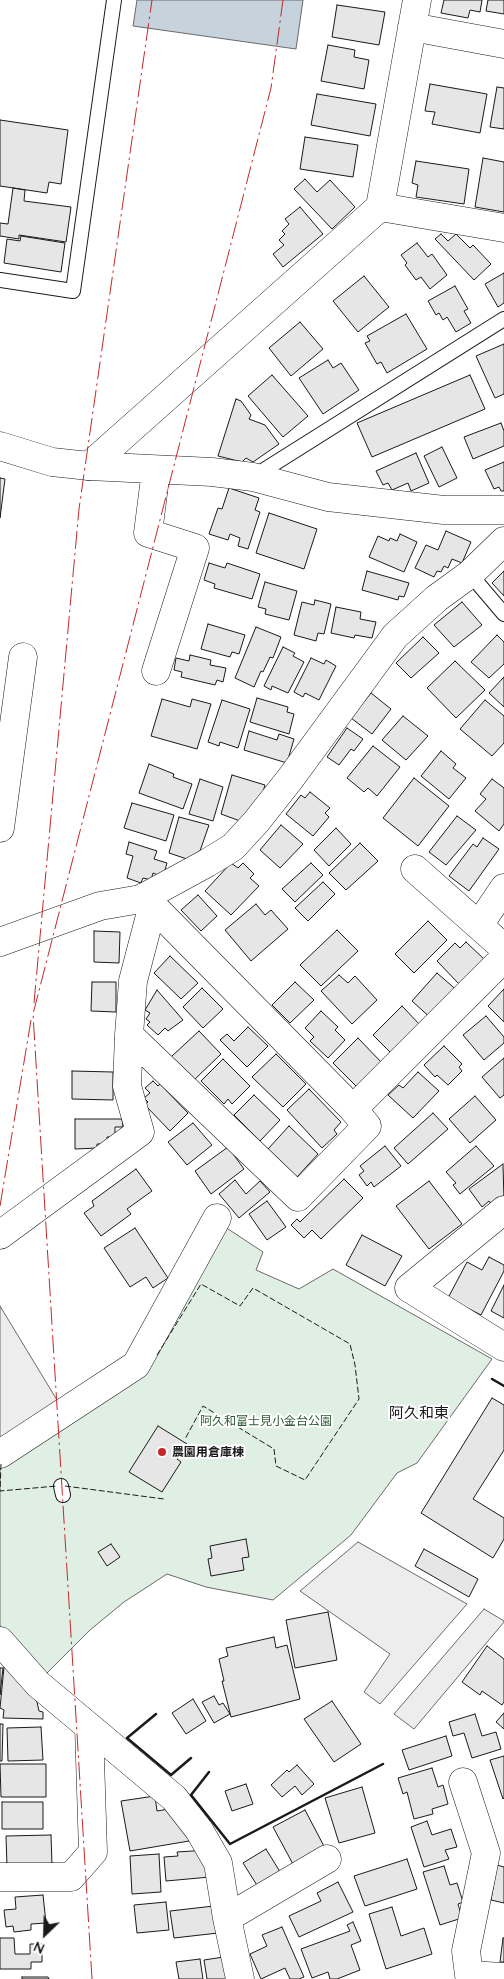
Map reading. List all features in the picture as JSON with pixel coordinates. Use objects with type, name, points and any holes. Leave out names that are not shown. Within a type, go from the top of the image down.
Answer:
[{"type":"street","points":[[89,466],[380,207],[417,0]]},
{"type":"street","points":[[412,28],[504,44]]},
{"type":"street","points":[[380,207],[504,228]]},
{"type":"street","points":[[0,446],[52,462],[89,466],[212,472],[254,477],[328,497],[444,510],[504,510]]},
{"type":"street","points":[[156,470],[148,533],[195,548],[156,671]]},
{"type":"street","points":[[0,942],[100,906],[144,897],[233,847],[256,822],[290,779],[395,636],[438,598],[470,574],[504,541]]},
{"type":"street","points":[[0,820],[23,657]]},
{"type":"street","points":[[415,868],[504,948]]},
{"type":"street","points":[[479,926],[504,888]]},
{"type":"street","points":[[0,1235],[140,1132],[127,1086],[133,980],[151,912],[144,897]]},
{"type":"street","points":[[129,1035],[298,1197],[367,1126],[353,1109],[144,897]]},
{"type":"street","points":[[353,1109],[504,958]]},
{"type":"street","points":[[504,1210],[409,1288],[504,1347]]},
{"type":"street","points":[[0,1454],[136,1365],[217,1218]]},
{"type":"street","points":[[0,1641],[38,1684],[170,1794],[199,1830],[218,1862],[227,1918],[240,1979]]},
{"type":"street","points":[[0,1877],[71,1877],[92,1852],[88,1727]]},
{"type":"street","points":[[463,1782],[486,1853],[466,1951],[469,1975],[504,1977]]},
{"type":"street","points":[[227,1918],[327,1859]]},
{"type":"lane","points":[[0,280],[73,291],[114,0]]},
{"type":"lane","points":[[254,477],[504,318]]},
{"type":"lane","points":[[470,574],[504,614]]},
{"type":"green space","name":"阿久和富士見小金台公園","points":[[222,1225],[263,1252],[256,1270],[299,1289],[333,1269],[492,1359],[417,1463],[397,1473],[351,1535],[273,1600],[206,1587],[167,1574],[124,1602],[90,1630],[45,1675],[10,1641],[0,1626],[0,1462],[138,1373]]},
{"type":"shaded area","points":[[137,0],[303,0],[296,49],[133,26]]},
{"type":"shaded area","points":[[0,1306],[60,1405],[0,1446]]},
{"type":"shaded area","points":[[358,1542],[467,1604],[380,1704],[364,1692],[390,1654],[300,1591]]},
{"type":"shaded area","points":[[484,1609],[504,1622],[414,1729],[394,1714]]},
{"type":"building","points":[[444,0],[482,0],[480,12],[470,10],[468,18],[441,13]]},
{"type":"building","points":[[488,0],[504,0],[504,14],[486,11]]},
{"type":"building","points":[[337,5],[385,12],[379,45],[332,37]]},
{"type":"building","points":[[328,45],[355,50],[354,57],[369,60],[364,89],[321,81]]},
{"type":"building","points":[[430,84],[487,94],[480,133],[432,124],[435,112],[425,111]]},
{"type":"building","points":[[497,87],[504,88],[504,129],[490,127]]},
{"type":"building","points":[[317,94],[376,104],[370,136],[311,125]]},
{"type":"building","points":[[0,120],[68,130],[61,184],[49,182],[47,193],[0,186]]},
{"type":"building","points":[[305,137],[358,145],[353,177],[300,169]]},
{"type":"building","points":[[483,158],[504,162],[504,212],[475,207]]},
{"type":"building","points":[[416,161],[469,169],[464,204],[416,197],[418,185],[412,183]]},
{"type":"building","points":[[305,179],[317,192],[330,180],[355,207],[332,229],[294,189]]},
{"type":"building","points":[[13,188],[25,190],[24,201],[71,207],[66,242],[19,235],[19,239],[0,236],[0,223],[8,224]]},
{"type":"building","points":[[300,207],[323,234],[283,267],[273,254],[284,245],[279,240],[285,234],[282,231],[289,224],[285,219]]},
{"type":"building","points":[[441,234],[448,241],[456,234],[470,248],[473,245],[491,264],[474,280],[435,239]]},
{"type":"building","points":[[21,236],[65,243],[61,272],[4,263],[7,239],[20,241]]},
{"type":"building","points":[[417,243],[428,257],[432,254],[447,275],[430,289],[421,277],[416,280],[405,265],[407,263],[401,255]]},
{"type":"building","points":[[504,273],[504,303],[498,307],[485,284]]},
{"type":"building","points":[[364,276],[389,307],[358,332],[333,301]]},
{"type":"building","points":[[455,286],[468,309],[464,311],[471,323],[456,332],[447,317],[443,320],[439,313],[436,315],[428,301]]},
{"type":"building","points":[[406,314],[427,349],[387,373],[381,362],[377,364],[365,343],[370,341],[367,336]]},
{"type":"building","points":[[300,322],[323,349],[291,376],[269,348]]},
{"type":"building","points":[[504,344],[504,394],[495,398],[476,356]]},
{"type":"building","points":[[328,360],[333,368],[341,363],[359,390],[323,414],[299,378]]},
{"type":"building","points":[[272,375],[308,416],[283,437],[248,396]]},
{"type":"building","points":[[470,375],[485,409],[372,457],[357,423]]},
{"type":"building","points":[[236,399],[241,401],[251,415],[249,419],[265,425],[279,444],[253,462],[246,458],[242,462],[218,456]]},
{"type":"building","points":[[501,423],[504,431],[504,446],[473,459],[464,437]]},
{"type":"building","points":[[442,447],[457,478],[439,487],[424,456]]},
{"type":"building","points":[[416,453],[429,483],[411,491],[408,483],[392,490],[388,483],[383,485],[376,471]]},
{"type":"building","points":[[504,462],[504,491],[501,491],[499,487],[494,489],[485,470]]},
{"type":"building","points":[[0,478],[5,479],[0,518]]},
{"type":"building","points":[[229,488],[259,498],[255,510],[260,512],[248,549],[238,546],[240,538],[230,534],[228,540],[209,534],[218,508],[222,509]]},
{"type":"building","points":[[269,513],[317,529],[304,569],[256,553]]},
{"type":"building","points":[[446,531],[471,542],[462,563],[452,559],[448,568],[444,566],[441,572],[437,571],[434,577],[415,568],[426,545],[438,550]]},
{"type":"building","points":[[400,534],[417,542],[404,572],[369,557],[378,536],[389,541],[390,538],[397,541]]},
{"type":"building","points":[[209,563],[225,568],[227,563],[260,574],[252,599],[214,588],[215,584],[204,580]]},
{"type":"building","points":[[367,571],[409,583],[404,597],[399,596],[398,600],[362,590]]},
{"type":"building","points":[[504,571],[504,596],[492,583]]},
{"type":"building","points":[[265,582],[297,591],[289,620],[265,614],[266,609],[258,607]]},
{"type":"building","points":[[315,600],[331,604],[324,634],[318,633],[316,641],[294,635],[302,602],[314,605]]},
{"type":"building","points":[[462,602],[482,625],[454,647],[434,625]]},
{"type":"building","points":[[336,607],[361,612],[360,619],[376,622],[372,638],[355,635],[354,638],[331,633]]},
{"type":"building","points":[[208,624],[245,635],[239,654],[232,652],[230,657],[201,649]]},
{"type":"building","points":[[256,627],[281,637],[273,658],[270,657],[254,687],[235,678]]},
{"type":"building","points":[[497,635],[504,642],[504,664],[489,678],[471,662]]},
{"type":"building","points":[[423,637],[439,653],[411,678],[396,663]]},
{"type":"building","points":[[283,647],[295,653],[293,656],[304,662],[288,693],[272,686],[271,690],[264,686]]},
{"type":"building","points":[[190,655],[211,660],[210,665],[226,668],[223,682],[217,680],[215,685],[181,677],[182,672],[174,670],[176,658],[189,661]]},
{"type":"building","points":[[311,658],[324,664],[326,660],[336,666],[319,700],[305,693],[303,697],[294,692]]},
{"type":"building","points":[[455,661],[485,690],[456,718],[427,688]]},
{"type":"building","points":[[504,677],[504,707],[489,693]]},
{"type":"building","points":[[371,693],[391,709],[372,734],[351,718]]},
{"type":"building","points":[[257,698],[288,707],[287,712],[294,714],[289,734],[250,722]]},
{"type":"building","points":[[162,699],[190,707],[192,699],[211,704],[197,749],[151,736]]},
{"type":"building","points":[[222,700],[250,709],[238,748],[220,742],[219,746],[208,742]]},
{"type":"building","points":[[485,700],[504,716],[504,743],[492,756],[460,729]]},
{"type":"building","points":[[403,716],[428,736],[406,760],[382,740]]},
{"type":"building","points":[[347,728],[363,739],[354,751],[351,749],[339,765],[327,757]]},
{"type":"building","points":[[249,731],[277,740],[279,734],[294,739],[287,763],[244,750]]},
{"type":"building","points":[[373,746],[400,767],[377,796],[368,788],[364,792],[347,778]]},
{"type":"building","points":[[441,751],[456,764],[453,768],[466,778],[449,799],[421,776]]},
{"type":"building","points":[[149,764],[174,774],[173,777],[192,784],[183,809],[139,793]]},
{"type":"building","points":[[232,775],[265,785],[260,802],[240,821],[221,814]]},
{"type":"building","points":[[414,778],[449,806],[418,846],[383,818]]},
{"type":"building","points":[[200,779],[223,787],[213,821],[189,814]]},
{"type":"building","points":[[492,779],[504,788],[504,824],[499,831],[475,811],[486,799],[480,794]]},
{"type":"building","points":[[310,792],[330,808],[325,813],[329,817],[313,836],[286,814],[301,795],[305,798]]},
{"type":"building","points":[[132,803],[174,815],[166,841],[124,828]]},
{"type":"building","points":[[457,816],[476,830],[446,865],[429,852]]},
{"type":"building","points":[[179,817],[209,825],[200,851],[187,859],[169,853]]},
{"type":"building","points":[[281,825],[303,844],[280,868],[260,850]]},
{"type":"building","points":[[336,828],[351,844],[329,866],[314,850]]},
{"type":"building","points":[[483,838],[499,849],[469,891],[449,876],[473,844],[477,847]]},
{"type":"building","points":[[129,842],[157,851],[154,859],[167,863],[163,877],[153,873],[151,880],[143,878],[141,883],[127,878],[133,856],[126,854]]},
{"type":"building","points":[[360,843],[378,861],[346,890],[329,873]]},
{"type":"building","points":[[231,863],[238,868],[243,863],[254,874],[250,878],[259,886],[231,915],[205,891]]},
{"type":"building","points":[[311,863],[323,875],[295,902],[282,889]]},
{"type":"building","points":[[323,882],[335,894],[308,921],[295,908]]},
{"type":"building","points":[[198,895],[217,916],[201,931],[181,910]]},
{"type":"building","points":[[256,904],[265,915],[271,910],[288,929],[251,961],[225,930]]},
{"type":"building","points":[[428,921],[447,940],[414,973],[395,954]]},
{"type":"building","points":[[337,930],[358,951],[321,986],[300,965]]},
{"type":"building","points":[[94,931],[120,932],[119,963],[94,962]]},
{"type":"building","points":[[466,942],[484,959],[459,984],[437,961],[455,943],[460,948]]},
{"type":"building","points":[[170,956],[198,983],[181,999],[154,973]]},
{"type":"building","points":[[437,973],[460,993],[434,1021],[412,1001]]},
{"type":"building","points":[[339,975],[348,983],[355,976],[377,1000],[352,1024],[321,991]]},
{"type":"building","points":[[92,982],[116,982],[116,1012],[91,1011]]},
{"type":"building","points":[[295,982],[314,1000],[290,1023],[272,1005]]},
{"type":"building","points":[[202,988],[223,1009],[203,1028],[183,1007]]},
{"type":"building","points":[[504,989],[504,1022],[488,1006]]},
{"type":"building","points":[[157,990],[183,1020],[168,1031],[165,1028],[158,1035],[147,1025],[150,1022],[146,1019],[150,1013],[145,1010]]},
{"type":"building","points":[[402,1006],[421,1026],[392,1054],[373,1035]]},
{"type":"building","points":[[321,1011],[338,1027],[335,1030],[345,1040],[328,1058],[310,1041],[314,1037],[305,1028]]},
{"type":"building","points":[[486,1016],[504,1037],[504,1043],[484,1060],[463,1035]]},
{"type":"building","points":[[248,1027],[268,1046],[247,1067],[220,1040],[227,1034],[234,1041]]},
{"type":"building","points":[[199,1031],[221,1054],[193,1081],[171,1057]]},
{"type":"building","points":[[358,1038],[382,1063],[357,1087],[333,1063]]},
{"type":"building","points":[[444,1046],[462,1064],[459,1067],[462,1071],[448,1085],[437,1075],[435,1077],[424,1065]]},
{"type":"building","points":[[276,1054],[306,1084],[283,1107],[252,1077]]},
{"type":"building","points":[[504,1058],[504,1095],[500,1098],[482,1077]]},
{"type":"building","points":[[223,1059],[250,1086],[232,1104],[228,1099],[224,1104],[201,1081]]},
{"type":"building","points":[[72,1071],[113,1072],[113,1100],[72,1099]]},
{"type":"building","points":[[418,1072],[439,1091],[413,1118],[388,1095],[399,1085],[403,1088]]},
{"type":"building","points":[[153,1081],[158,1086],[160,1084],[188,1113],[170,1131],[145,1105],[148,1102],[144,1098],[150,1093],[145,1088]]},
{"type":"building","points":[[309,1089],[341,1122],[334,1130],[337,1134],[322,1148],[287,1110]]},
{"type":"building","points":[[254,1095],[280,1120],[260,1141],[234,1115]]},
{"type":"building","points":[[475,1096],[496,1120],[470,1143],[449,1119]]},
{"type":"building","points":[[433,1113],[448,1129],[408,1164],[394,1148]]},
{"type":"building","points":[[75,1119],[122,1119],[123,1127],[115,1127],[115,1137],[107,1137],[107,1144],[97,1144],[97,1148],[75,1149]]},
{"type":"building","points":[[193,1123],[212,1145],[187,1165],[168,1142]]},
{"type":"building","points":[[289,1126],[318,1154],[297,1177],[268,1149]]},
{"type":"building","points":[[385,1146],[401,1166],[374,1187],[371,1182],[367,1186],[359,1175],[364,1171],[360,1166]]},
{"type":"building","points":[[476,1146],[494,1166],[460,1194],[453,1185],[456,1183],[446,1172]]},
{"type":"building","points":[[228,1147],[244,1169],[211,1194],[195,1171]]},
{"type":"building","points":[[503,1164],[504,1201],[494,1208],[489,1201],[482,1207],[469,1189]]},
{"type":"building","points":[[136,1169],[152,1191],[127,1209],[131,1214],[101,1236],[84,1213],[94,1206],[92,1201]]},
{"type":"building","points":[[344,1179],[363,1198],[321,1239],[312,1230],[304,1238],[291,1225],[297,1219],[300,1222]]},
{"type":"building","points":[[235,1180],[246,1194],[260,1181],[270,1192],[239,1218],[219,1194]]},
{"type":"building","points":[[429,1181],[462,1224],[429,1249],[396,1206]]},
{"type":"building","points":[[267,1201],[286,1227],[267,1240],[249,1214]]},
{"type":"building","points":[[135,1228],[168,1278],[153,1288],[146,1277],[130,1287],[104,1248]]},
{"type":"building","points":[[362,1235],[402,1256],[385,1286],[346,1265]]},
{"type":"building","points":[[489,1257],[504,1265],[504,1271],[481,1315],[448,1298],[467,1262],[482,1270]]},
{"type":"building","points":[[504,1285],[504,1318],[491,1311]]},
{"type":"building","points":[[492,1398],[504,1405],[504,1450],[473,1499],[504,1518],[504,1539],[493,1558],[421,1513]]},
{"type":"building","name":"農園用倉庫棟","points":[[158,1426],[187,1444],[177,1459],[181,1462],[162,1492],[129,1472]]},
{"type":"building","points":[[246,1539],[249,1557],[242,1558],[244,1570],[211,1576],[208,1559],[212,1558],[210,1546]]},
{"type":"building","points":[[111,1544],[120,1557],[107,1566],[98,1552]]},
{"type":"building","points":[[424,1549],[478,1579],[469,1597],[415,1566]]},
{"type":"building","points":[[328,1612],[337,1660],[295,1668],[286,1620]]},
{"type":"building","points":[[274,1637],[276,1648],[287,1645],[300,1699],[231,1717],[222,1681],[224,1681],[219,1659],[228,1656],[226,1648]]},
{"type":"building","points":[[487,1646],[504,1659],[504,1702],[502,1705],[482,1691],[480,1695],[462,1682]]},
{"type":"building","points":[[4,1667],[12,1667],[37,1702],[39,1711],[43,1712],[43,1719],[3,1718],[4,1710],[0,1708]]},
{"type":"building","points":[[0,1668],[3,1668],[0,1695]]},
{"type":"building","points":[[214,1696],[219,1705],[223,1703],[230,1714],[214,1723],[202,1702]]},
{"type":"building","points":[[193,1699],[206,1721],[186,1734],[172,1713]]},
{"type":"building","points":[[332,1701],[361,1744],[334,1762],[304,1719]]},
{"type":"building","points":[[504,1713],[504,1729],[496,1722]]},
{"type":"building","points":[[475,1714],[482,1736],[496,1732],[501,1749],[472,1758],[464,1733],[453,1736],[449,1722]]},
{"type":"building","points":[[0,1724],[3,1724],[2,1761],[0,1761]]},
{"type":"building","points":[[41,1727],[43,1760],[8,1761],[7,1728]]},
{"type":"building","points":[[446,1736],[452,1756],[409,1770],[402,1750]]},
{"type":"building","points":[[504,1756],[504,1798],[503,1799],[490,1760]]},
{"type":"building","points":[[0,1764],[46,1764],[46,1797],[1,1797]]},
{"type":"building","points":[[297,1765],[314,1784],[302,1795],[295,1786],[282,1797],[271,1785],[287,1770],[289,1772]]},
{"type":"building","points":[[432,1768],[438,1787],[443,1785],[448,1804],[432,1809],[433,1814],[414,1819],[407,1792],[403,1794],[398,1778]]},
{"type":"building","points":[[246,1784],[253,1804],[232,1811],[225,1791]]},
{"type":"building","points":[[362,1787],[375,1833],[339,1843],[325,1798]]},
{"type":"building","points":[[155,1796],[157,1811],[169,1809],[184,1812],[189,1841],[130,1851],[121,1801]]},
{"type":"building","points":[[2,1802],[43,1802],[43,1829],[2,1829]]},
{"type":"building","points":[[305,1810],[326,1850],[294,1866],[273,1827]]},
{"type":"building","points":[[427,1821],[432,1835],[451,1829],[457,1847],[445,1850],[449,1859],[424,1867],[411,1827]]},
{"type":"building","points":[[51,1835],[52,1866],[7,1867],[6,1836]]},
{"type":"building","points":[[266,1849],[282,1875],[260,1890],[243,1863]]},
{"type":"building","points":[[208,1850],[210,1877],[166,1881],[164,1857],[178,1856],[177,1852]]},
{"type":"building","points":[[159,1854],[161,1892],[132,1894],[130,1856]]},
{"type":"building","points":[[407,1859],[417,1889],[365,1906],[354,1876]]},
{"type":"building","points":[[497,1865],[504,1867],[504,1903],[491,1900]]},
{"type":"building","points":[[444,1866],[450,1885],[457,1883],[463,1902],[458,1904],[462,1918],[440,1925],[423,1872]]},
{"type":"building","points":[[338,1882],[353,1912],[299,1937],[289,1916],[321,1901],[317,1893]]},
{"type":"building","points":[[43,1895],[46,1923],[31,1924],[31,1930],[14,1932],[13,1926],[6,1927],[4,1910],[16,1909],[15,1897]]},
{"type":"building","points":[[166,1902],[169,1930],[137,1933],[134,1905]]},
{"type":"building","points":[[214,1906],[218,1933],[174,1938],[170,1911]]},
{"type":"building","points":[[392,1907],[401,1936],[424,1928],[432,1954],[386,1969],[369,1914]]},
{"type":"building","points":[[353,1922],[361,1941],[351,1945],[360,1970],[337,1979],[330,1979],[328,1972],[312,1978],[301,1949],[350,1931],[347,1925]]},
{"type":"building","points":[[282,1927],[304,1977],[290,1979],[285,1968],[261,1979],[250,1954],[267,1946],[262,1935]]},
{"type":"building","points":[[0,1938],[14,1938],[15,1954],[30,1954],[30,1944],[42,1944],[42,1962],[31,1962],[31,1969],[0,1969]]},
{"type":"building","points":[[503,1938],[504,1962],[500,1962]]},
{"type":"building","points":[[230,1956],[234,1979],[207,1979],[204,1960]]},
{"type":"building","points":[[200,1959],[203,1979],[179,1979],[176,1962]]},
{"type":"building","points":[[22,1977],[48,1977],[49,1979],[22,1979]]},
{"type":"fence","points":[[157,1355],[201,1284],[240,1306],[253,1288],[350,1344],[355,1365],[359,1399],[305,1480],[276,1466],[274,1449],[203,1406],[185,1439]]},
{"type":"fence","points":[[1,1464],[0,1491],[57,1486]]},
{"type":"fence","points":[[65,1486],[164,1499]]},
{"type":"wall","points":[[492,1379],[504,1386]]},
{"type":"wall","points":[[156,1714],[127,1738],[171,1775],[191,1758]]},
{"type":"wall","points":[[209,1772],[191,1795],[230,1844],[383,1764]]},
{"type":"power","points":[[34,1003],[79,509],[152,0]]},
{"type":"power","points":[[92,1979],[33,1014],[271,88],[283,0]]},
{"type":"power","points":[[0,1206],[31,1020]]},
{"type":"place","name":"農園用倉庫棟","points":[[162,1452]]},
{"type":"district","name":"阿久和東","points":[[419,1413]]}]
